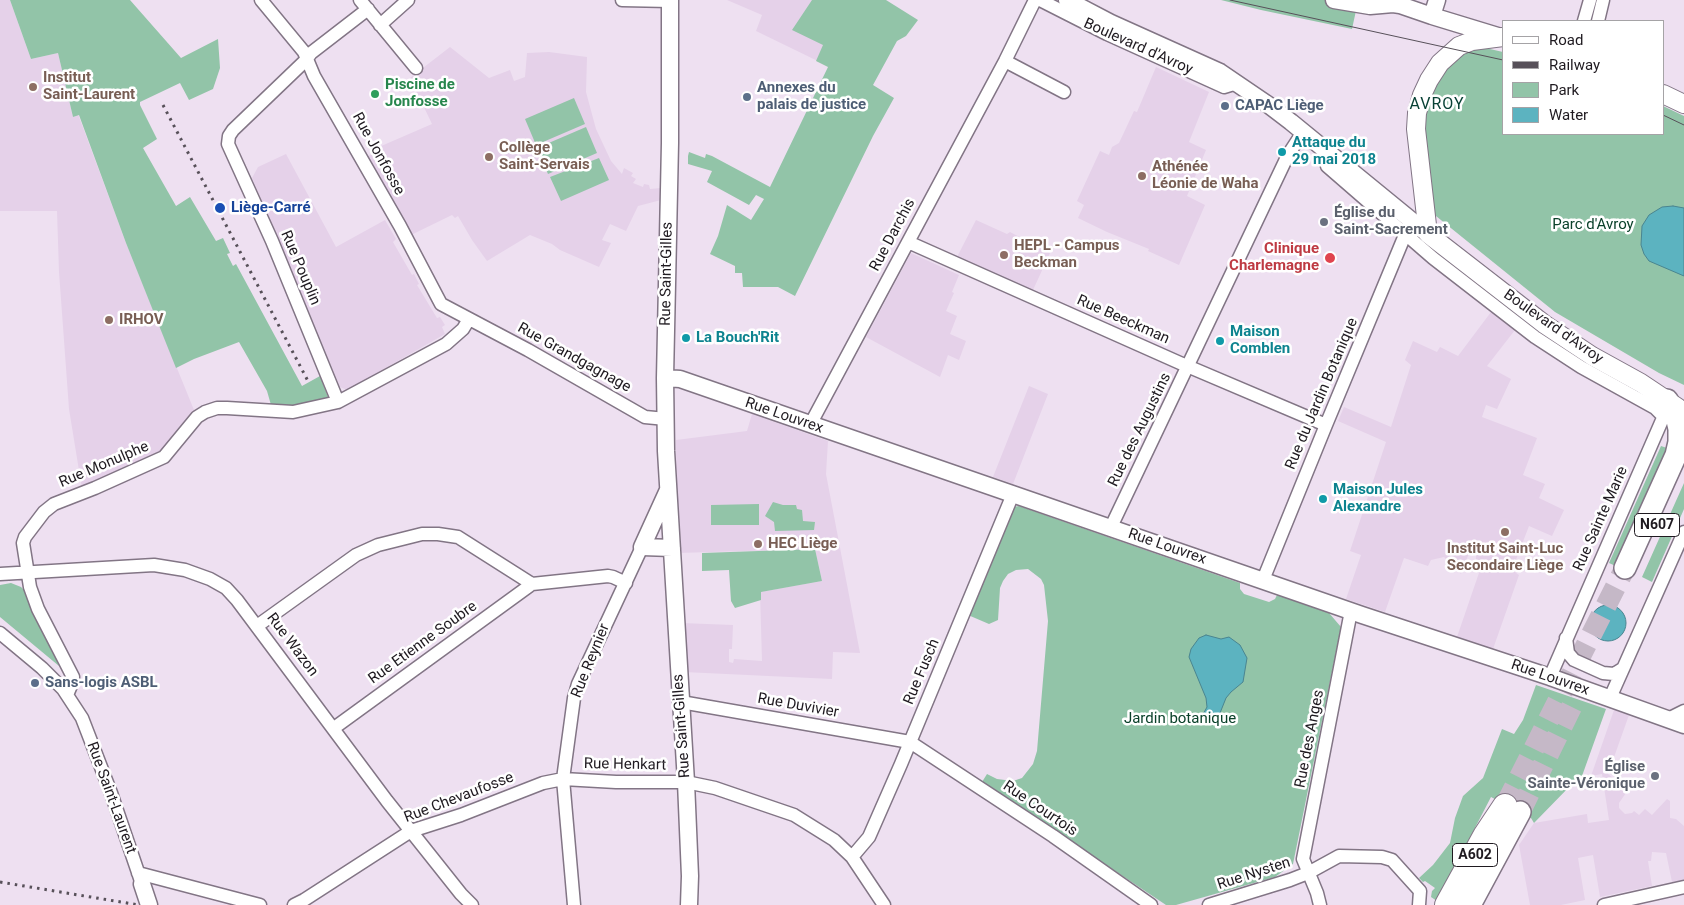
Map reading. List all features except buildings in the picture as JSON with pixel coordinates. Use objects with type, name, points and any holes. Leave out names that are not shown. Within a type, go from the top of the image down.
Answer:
[{"type":"highway","name":"N607","points":[[1671,408],[1676,416],[1679,429],[1676,455],[1630,571],[1684,470]]},
{"type":"highway","name":"A602","points":[[1447,905],[1485,836],[1512,815]]},
{"type":"highway","points":[[1457,905],[1491,839],[1512,815]]},
{"type":"highway","points":[[1470,905],[1512,815]]},
{"type":"main road","points":[[1428,234],[1416,129],[1417,113],[1422,95],[1440,64],[1459,46],[1472,41],[1502,37]]},
{"type":"main road","points":[[1664,94],[1684,104]]},
{"type":"main road","name":"Boulevard d'Avroy","points":[[1428,234],[1544,324],[1671,408]]},
{"type":"street","name":"Rue Jonfosse","points":[[261,0],[304,52],[306,60],[411,246],[441,304],[469,319]]},
{"type":"street","points":[[380,25],[408,0]]},
{"type":"street","points":[[622,0],[670,1]]},
{"type":"street","name":"Rue Darchis","points":[[810,425],[1035,0]]},
{"type":"street","name":"Boulevard d'Avroy","points":[[1040,0],[1107,34],[1224,87],[1237,84]]},
{"type":"street","name":"Boulevard d'Avroy","points":[[1067,0],[1111,23],[1211,68],[1270,106],[1324,149],[1410,229],[1433,258],[1534,337],[1581,367],[1671,408]]},
{"type":"street","points":[[1334,0],[1400,5],[1502,37]]},
{"type":"street","points":[[1432,16],[1437,0]]},
{"type":"street","points":[[1584,20],[1590,0]]},
{"type":"street","points":[[1598,20],[1603,0]]},
{"type":"street","name":"Rue Saint-Gilles","points":[[670,1],[670,133],[665,378],[672,548],[686,782],[690,876],[689,905]]},
{"type":"street","name":"Rue Pouplin","points":[[338,402],[272,241],[228,144],[229,136],[233,130],[311,53],[364,5]]},
{"type":"street","points":[[364,5],[416,68]]},
{"type":"street","points":[[1004,61],[1064,92]]},
{"type":"street","name":"Rue des Augustins","points":[[1111,527],[1288,155],[1304,132]]},
{"type":"street","name":"Boulevard d'Avroy","points":[[1410,229],[1428,234]]},
{"type":"street","name":"Rue du Jardin Botanique","points":[[1263,580],[1326,425],[1410,229]]},
{"type":"street","points":[[1428,234],[1433,258]]},
{"type":"street","name":"Rue Beeckman","points":[[908,242],[1326,425]]},
{"type":"street","name":"Rue Monulphe","points":[[27,572],[23,543],[28,532],[44,512],[54,504],[95,488],[164,456],[197,417],[205,412],[217,408],[227,408],[293,412],[338,402],[446,344],[463,329],[469,319]]},
{"type":"street","name":"Rue Grandgagnage","points":[[469,319],[528,350],[645,417],[666,419]]},
{"type":"street","name":"Rue Louvrex","points":[[665,378],[680,379],[1550,677],[1684,725]]},
{"type":"street","name":"Rue Sainte Marie","points":[[1550,677],[1663,418],[1671,408]]},
{"type":"street","name":"Rue Reynier","points":[[574,905],[563,779],[578,684],[669,488]]},
{"type":"street","name":"Rue Fusch","points":[[852,857],[869,837],[1013,494]]},
{"type":"street","points":[[1610,698],[1684,532]]},
{"type":"street","points":[[256,626],[356,555],[378,545],[422,534],[458,537],[532,584],[608,576],[626,583]]},
{"type":"street","points":[[642,547],[672,548]]},
{"type":"street","name":"Rue Wazon","points":[[0,574],[154,566],[185,570],[210,579],[226,588],[412,831],[461,894],[472,905]]},
{"type":"street","points":[[27,572],[38,609],[72,677],[72,683],[67,695]]},
{"type":"street","name":"Rue Etienne Soubre","points":[[334,728],[532,584]]},
{"type":"street","name":"Rue des Anges","points":[[1320,905],[1303,858],[1351,610]]},
{"type":"street","name":"Rue Saint-Laurent","points":[[0,633],[42,668],[63,689],[85,726],[111,793],[149,905]]},
{"type":"street","points":[[1566,638],[1568,653],[1574,660],[1603,673],[1614,674],[1622,669]]},
{"type":"street","name":"Rue Duvivier","points":[[681,702],[910,742]]},
{"type":"street","points":[[1668,719],[1684,711]]},
{"type":"street","name":"Rue Courtois","points":[[910,742],[1053,836],[1151,905]]},
{"type":"street","name":"Rue Henkart","points":[[563,779],[616,782],[686,782],[714,788],[794,815],[834,840],[852,857],[884,905]]},
{"type":"street","name":"Rue Chevaufosse","points":[[294,905],[412,831],[461,815],[542,783],[563,779]]},
{"type":"street","points":[[1478,905],[1507,848],[1511,835],[1512,815]]},
{"type":"street","name":"Rue Nysten","points":[[1210,905],[1308,873],[1339,856],[1375,857],[1392,860],[1420,891],[1419,905]]},
{"type":"street","points":[[140,879],[260,905]]},
{"type":"street","points":[[1604,905],[1684,887]]},
{"type":"shaded area","name":"IRHOV","points":[[0,0],[10,0],[31,59],[58,53],[73,117],[78,114],[126,243],[194,410],[160,452],[82,489],[69,409],[59,272],[57,211],[0,211]]},
{"type":"shaded area","points":[[727,0],[869,0],[828,66],[756,31],[762,15]]},
{"type":"shaded area","name":"Collège Saint-Servais","points":[[450,47],[489,78],[510,70],[514,81],[525,77],[527,53],[549,52],[587,57],[586,92],[596,129],[611,161],[622,174],[624,168],[633,173],[631,176],[636,179],[633,183],[643,187],[644,184],[649,185],[650,189],[661,188],[661,200],[638,206],[626,231],[610,224],[602,240],[611,243],[599,267],[530,235],[487,261],[458,216],[455,218],[452,215],[411,235],[368,156],[373,154],[372,150],[432,124],[410,78]]},
{"type":"shaded area","name":"Athénée Léonie de Waha","points":[[1156,67],[1209,92],[1189,142],[1206,150],[1187,196],[1205,205],[1179,265],[1148,251],[1149,249],[1078,218],[1084,205],[1077,201],[1100,151],[1109,155],[1112,147],[1119,143],[1134,111],[1137,112]]},
{"type":"shaded area","points":[[286,154],[336,247],[385,220],[396,239],[393,242],[412,275],[414,274],[419,284],[417,285],[437,318],[440,317],[445,325],[442,327],[445,334],[347,390],[340,387],[252,178],[258,167]]},
{"type":"shaded area","name":"HEPL - Campus Beckman","points":[[976,220],[1007,234],[1010,232],[1050,253],[1033,290],[957,257]]},
{"type":"shaded area","points":[[911,253],[959,275],[946,311],[957,316],[950,334],[966,341],[959,360],[948,355],[940,377],[866,337]]},
{"type":"shaded area","points":[[1491,312],[1515,330],[1487,366],[1511,379],[1497,409],[1486,405],[1482,417],[1537,438],[1523,475],[1545,484],[1539,498],[1564,510],[1552,536],[1529,526],[1512,570],[1519,575],[1493,649],[1457,637],[1481,567],[1476,566],[1476,553],[1469,553],[1461,574],[1444,557],[1431,560],[1428,566],[1404,558],[1385,612],[1346,599],[1361,555],[1350,551],[1386,442],[1338,421],[1344,407],[1391,427],[1411,365],[1405,360],[1413,341],[1437,352],[1440,347],[1458,356]]},
{"type":"shaded area","points":[[1029,386],[1048,394],[1013,484],[993,477]]},
{"type":"shaded area","name":"HEC Liège","points":[[752,414],[828,441],[826,474],[860,653],[833,652],[832,679],[684,672],[681,623],[733,625],[732,649],[729,649],[729,662],[733,663],[734,659],[762,661],[760,592],[822,581],[815,549],[677,553],[676,440],[747,431]]},
{"type":"shaded area","points":[[1614,710],[1629,715],[1608,774],[1628,790],[1619,803],[1619,808],[1625,814],[1634,811],[1639,815],[1645,809],[1652,815],[1667,799],[1670,801],[1670,818],[1676,819],[1684,826],[1684,880],[1672,882],[1666,853],[1652,852],[1651,861],[1648,861],[1652,886],[1600,897],[1593,855],[1578,858],[1585,900],[1561,905],[1530,905],[1519,845],[1534,823],[1587,814],[1588,823],[1609,820],[1602,774],[1591,776]]},
{"type":"green space","points":[[10,0],[130,0],[181,58],[218,39],[220,68],[213,89],[189,100],[180,83],[140,102],[157,139],[143,148],[176,206],[190,197],[216,241],[223,238],[230,253],[227,254],[233,266],[236,264],[302,386],[320,376],[328,397],[293,406],[271,405],[267,391],[239,342],[176,368],[126,243],[79,115],[73,117],[58,53],[31,59]]},
{"type":"green space","points":[[812,0],[886,0],[918,20],[906,36],[897,41],[873,85],[894,98],[873,136],[795,296],[778,287],[743,287],[742,273],[735,273],[735,266],[710,254],[718,236],[727,205],[751,220],[764,199],[756,195],[749,205],[707,182],[712,171],[688,164],[688,156],[689,152],[705,158],[706,154],[712,156],[770,187],[828,67],[816,61],[823,45],[792,30]]},
{"type":"green space","points":[[1221,0],[1328,0],[1357,6],[1352,29]]},
{"type":"green space","name":"Parc d'Avroy","points":[[1481,47],[1502,52],[1502,135],[1664,135],[1664,106],[1684,116],[1684,385],[1659,373],[1555,312],[1431,212],[1420,129],[1432,84],[1456,56]]},
{"type":"green space","points":[[574,98],[585,124],[536,145],[525,119]]},
{"type":"green space","points":[[586,127],[597,153],[548,174],[537,148]]},
{"type":"green space","points":[[599,158],[609,180],[561,201],[550,177]]},
{"type":"green space","points":[[1661,446],[1670,449],[1618,567],[1609,563]]},
{"type":"green space","points":[[1684,483],[1684,509],[1652,582],[1642,577]]},
{"type":"green space","points":[[773,502],[783,505],[796,505],[797,509],[802,510],[803,521],[815,522],[814,530],[775,531],[774,522],[765,516]]},
{"type":"green space","points":[[759,504],[759,525],[711,525],[711,505]]},
{"type":"green space","name":"Jardin botanique","points":[[1019,506],[1240,583],[1240,589],[1244,594],[1269,602],[1275,599],[1277,595],[1329,613],[1341,627],[1293,864],[1275,877],[1176,905],[1166,905],[982,782],[987,774],[997,779],[1013,781],[1022,778],[1033,764],[1037,751],[1048,621],[1044,585],[1041,579],[1028,569],[1016,570],[1008,574],[1000,588],[998,620],[989,624],[968,615],[1013,507]]},
{"type":"green space","points":[[815,549],[822,581],[761,592],[761,600],[735,608],[731,601],[729,570],[702,571],[702,553]]},
{"type":"green space","points":[[11,583],[21,587],[29,595],[59,666],[0,617],[0,585]]},
{"type":"green space","points":[[1536,685],[1606,709],[1582,776],[1534,823],[1531,818],[1491,797],[1437,901],[1431,897],[1432,891],[1435,888],[1419,878],[1433,865],[1450,843],[1455,818],[1463,796],[1483,778],[1502,729],[1514,734],[1523,720]]},
{"type":"water","points":[[1662,207],[1684,208],[1684,276],[1649,261],[1641,245],[1642,226],[1649,215]]},
{"type":"water","points":[[1608,605],[1615,606],[1621,610],[1625,616],[1625,630],[1621,636],[1615,640],[1608,641],[1601,640],[1595,636],[1591,630],[1590,623],[1591,616],[1595,610],[1601,606]]},
{"type":"water","points":[[1206,635],[1221,639],[1229,637],[1240,645],[1247,658],[1243,682],[1226,698],[1220,713],[1212,720],[1201,718],[1207,707],[1206,698],[1189,657],[1191,649],[1199,638]]},
{"type":"tunnel","points":[[1505,806],[1625,568]]},
{"type":"tunnel","points":[[1520,812],[1576,698]]},
{"type":"tram line","points":[[1230,0],[1502,60]]},
{"type":"tram line","points":[[1664,115],[1684,125]]},
{"type":"railway","points":[[163,105],[309,383]]},
{"type":"railway","points":[[0,882],[139,905]]},
{"type":"place","name":"Institut Saint-Laurent","points":[[33,87]]},
{"type":"place","name":"Piscine de Jonfosse","points":[[375,94]]},
{"type":"place","name":"Annexes du palais de justice","points":[[747,97]]},
{"type":"place","name":"CAPAC Liège","points":[[1225,106]]},
{"type":"place","name":"Attaque du 29 mai 2018","points":[[1282,152]]},
{"type":"place","name":"Collège Saint-Servais","points":[[489,157]]},
{"type":"place","name":"Athénée Léonie de Waha","points":[[1142,176]]},
{"type":"place","name":"Liège-Carré","points":[[220,208]]},
{"type":"place","name":"Église du Saint-Sacrement","points":[[1324,222]]},
{"type":"place","name":"HEPL - Campus Beckman","points":[[1004,255]]},
{"type":"place","name":"Clinique Charlemagne","points":[[1330,258]]},
{"type":"place","name":"IRHOV","points":[[109,320]]},
{"type":"place","name":"La Bouch'Rit","points":[[686,338]]},
{"type":"place","name":"Maison Comblen","points":[[1220,341]]},
{"type":"place","name":"Maison Jules Alexandre","points":[[1323,499]]},
{"type":"place","name":"Institut Saint-Luc Secondaire Liège","points":[[1505,532]]},
{"type":"place","name":"HEC Liège","points":[[758,544]]},
{"type":"place","name":"Sans-logis ASBL","points":[[35,683]]},
{"type":"place","name":"Église Sainte-Véronique","points":[[1655,776]]},
{"type":"district","name":"AVROY","points":[[1437,105]]}]
